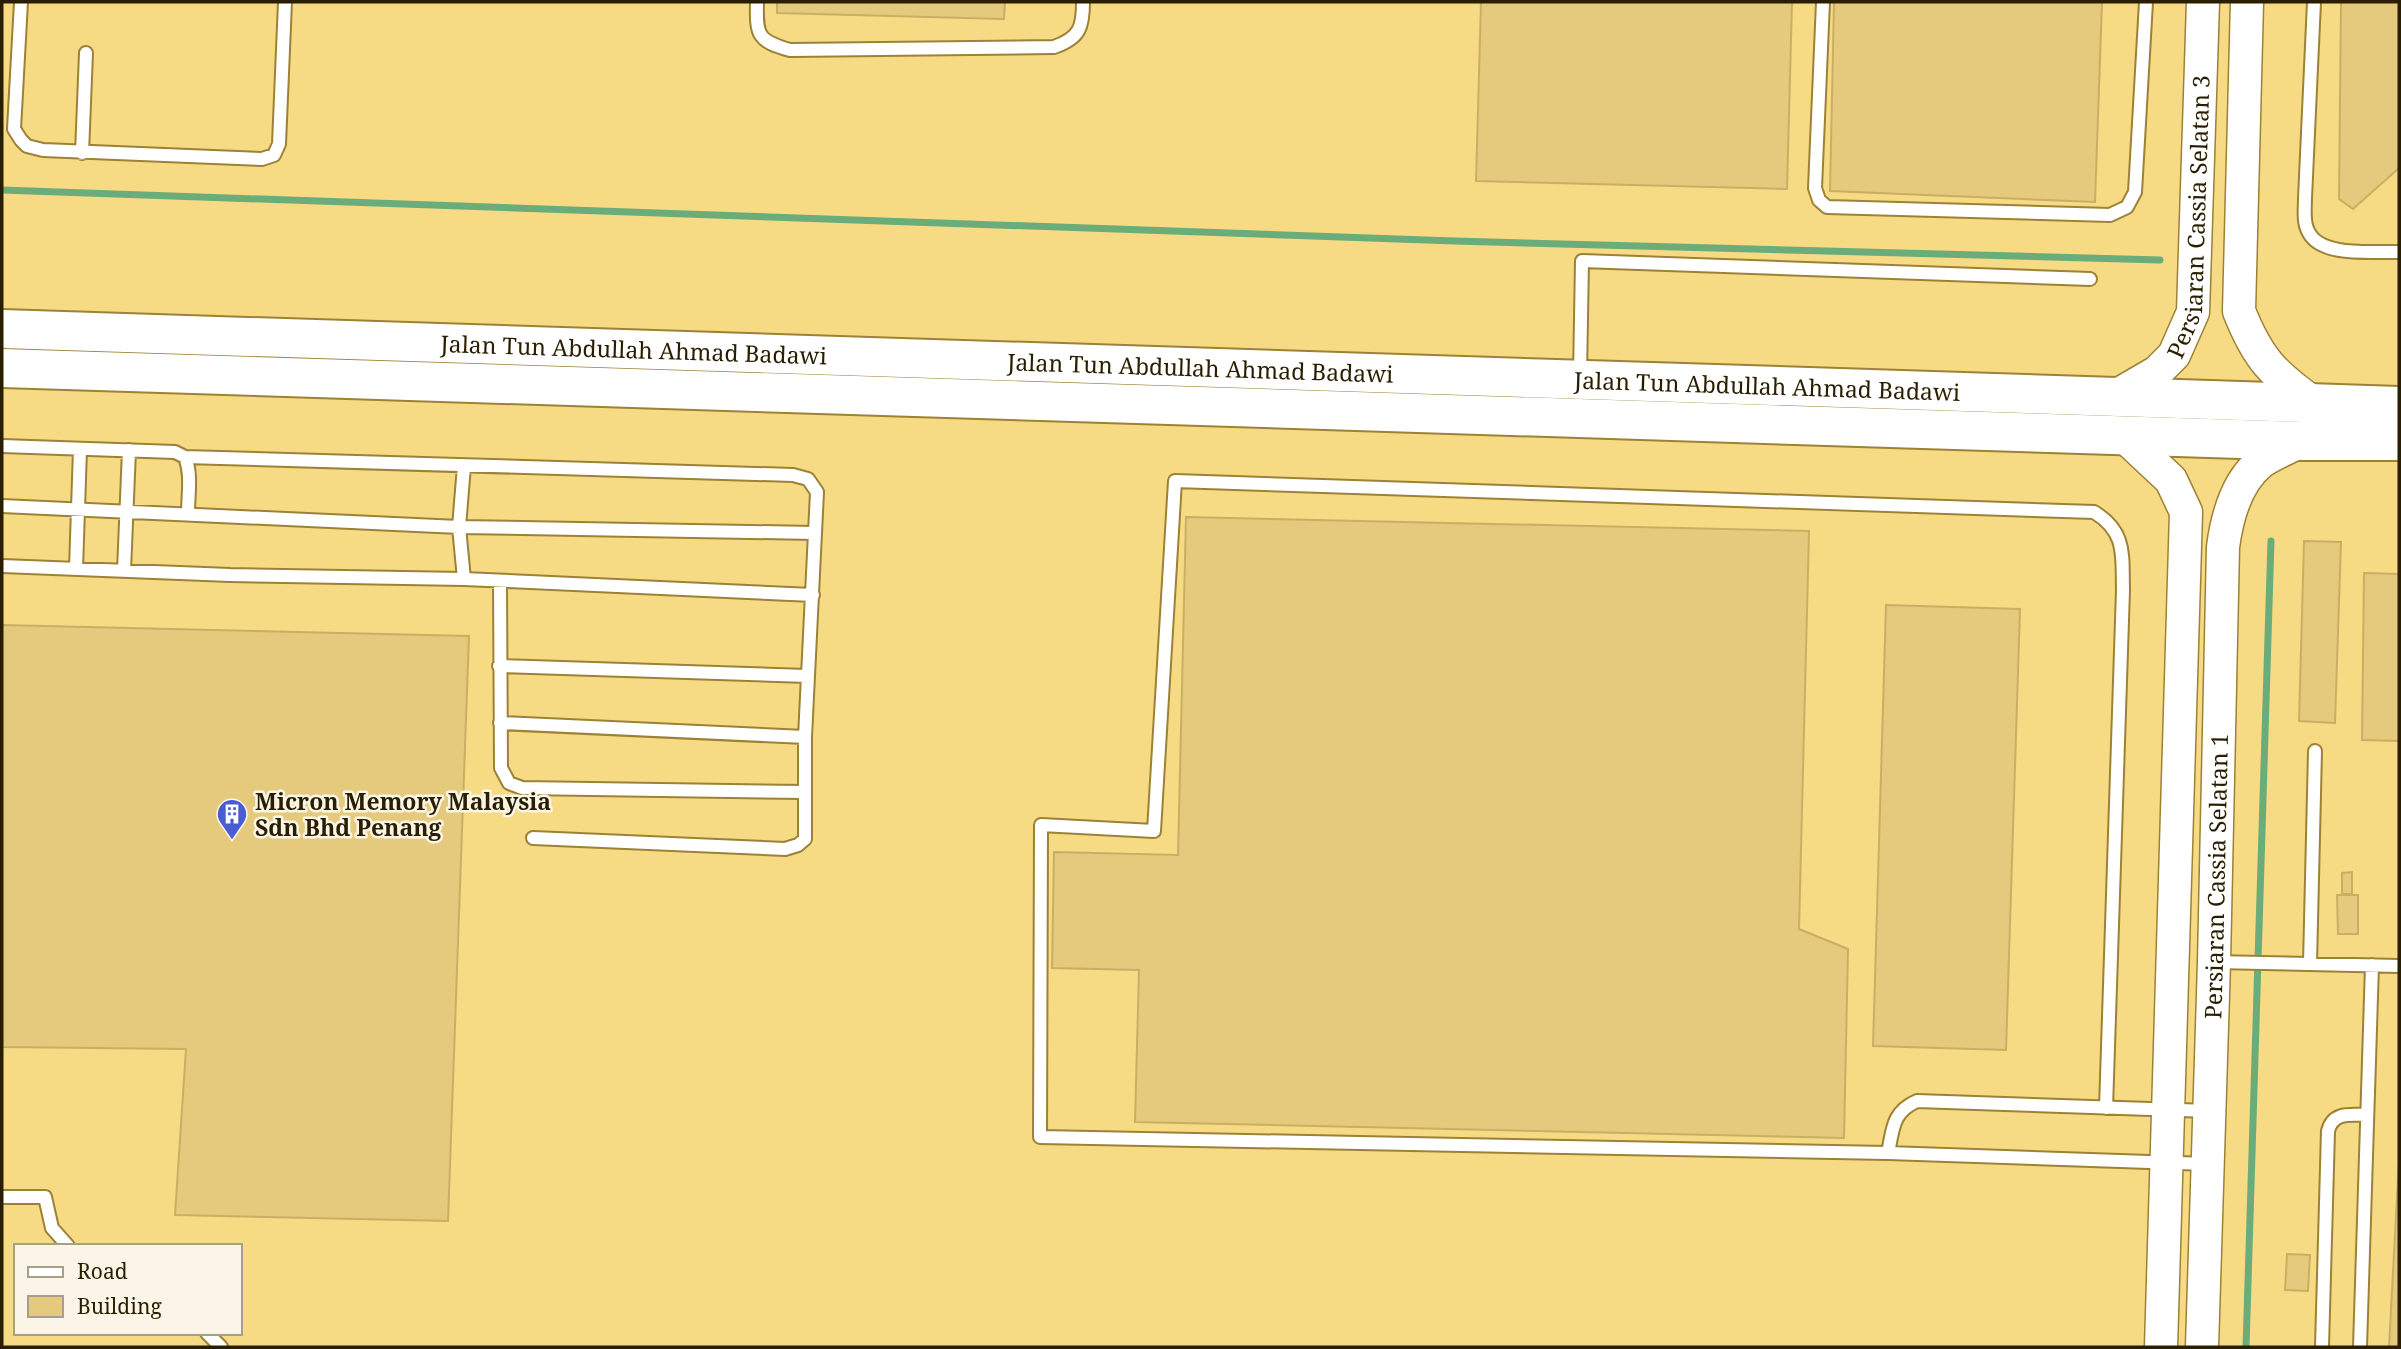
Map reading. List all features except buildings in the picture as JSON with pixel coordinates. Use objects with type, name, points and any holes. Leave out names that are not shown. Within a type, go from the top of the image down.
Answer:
[{"type":"main road","name":"Jalan Tun Abdullah Ahmad Badawi","points":[[2,329],[2399,406]]},
{"type":"main road","name":"Jalan Tun Abdullah Ahmad Badawi","points":[[2,368],[2301,441],[2399,441]]},
{"type":"street","name":"Persiaran Cassia Selatan 3","points":[[2114,397],[2157,372],[2174,355],[2193,312],[2203,2]]},
{"type":"street","name":"Persiaran Cassia Selatan 3","points":[[2247,2],[2239,311],[2249,338],[2263,360],[2284,382],[2315,404]]},
{"type":"street","name":"Persiaran Cassia Selatan 1","points":[[2123,435],[2171,480],[2186,512],[2161,1347]]},
{"type":"street","name":"Persiaran Cassia Selatan 1","points":[[2202,1347],[2209,1111],[2223,962],[2223,547],[2227,520],[2242,482],[2261,463],[2301,441]]},
{"type":"lane","points":[[20,2],[14,129],[27,145],[43,150],[82,153],[262,159],[274,155],[279,144],[285,2]]},
{"type":"lane","points":[[757,2],[760,34],[767,44],[790,50],[1054,47],[1068,42],[1078,32],[1083,21],[1083,2]]},
{"type":"lane","points":[[1823,2],[1815,188],[1819,200],[1827,207],[2110,215],[2127,208],[2135,192],[2146,2]]},
{"type":"lane","points":[[2314,2],[2306,228],[2315,243],[2334,250],[2399,252]]},
{"type":"lane","points":[[82,153],[86,53]]},
{"type":"lane","points":[[1580,380],[1582,261],[2090,279]]},
{"type":"lane","points":[[2,446],[175,452],[185,457],[793,475],[808,479],[817,492],[807,676],[805,839],[798,845],[785,849],[533,838]]},
{"type":"lane","points":[[76,569],[80,449]]},
{"type":"lane","points":[[124,571],[128,450]]},
{"type":"lane","points":[[185,457],[189,474],[188,513]]},
{"type":"lane","points":[[464,466],[459,527],[464,579]]},
{"type":"lane","points":[[2106,1108],[2123,590],[2121,543],[2115,528],[2105,519],[2094,512],[1175,481],[1154,831],[1041,825],[1040,1137],[1888,1153],[2208,1164]]},
{"type":"lane","points":[[2,506],[459,527],[814,533]]},
{"type":"lane","points":[[2,566],[464,579],[813,595]]},
{"type":"lane","points":[[500,581],[501,768],[509,783],[522,788],[804,792]]},
{"type":"lane","points":[[499,666],[807,676]]},
{"type":"lane","points":[[500,723],[805,737]]},
{"type":"lane","points":[[2310,964],[2315,751]]},
{"type":"lane","points":[[2223,962],[2399,966]]},
{"type":"lane","points":[[2360,1347],[2372,965]]},
{"type":"lane","points":[[1888,1153],[1895,1118],[1908,1105],[1917,1101],[2209,1111]]},
{"type":"lane","points":[[2322,1347],[2328,1131],[2333,1119],[2338,1116],[2367,1115]]},
{"type":"lane","points":[[2,1197],[45,1197],[52,1228],[66,1244]]},
{"type":"shaded area","points":[[2,2],[2399,2],[2399,1347],[2,1347]]},
{"type":"waterway","points":[[2,190],[1454,241],[2160,260]]},
{"type":"waterway","points":[[2246,1347],[2271,541]]},
{"type":"place","name":"Micron Memory Malaysia Sdn Bhd Penang","points":[[232,841]]}]
